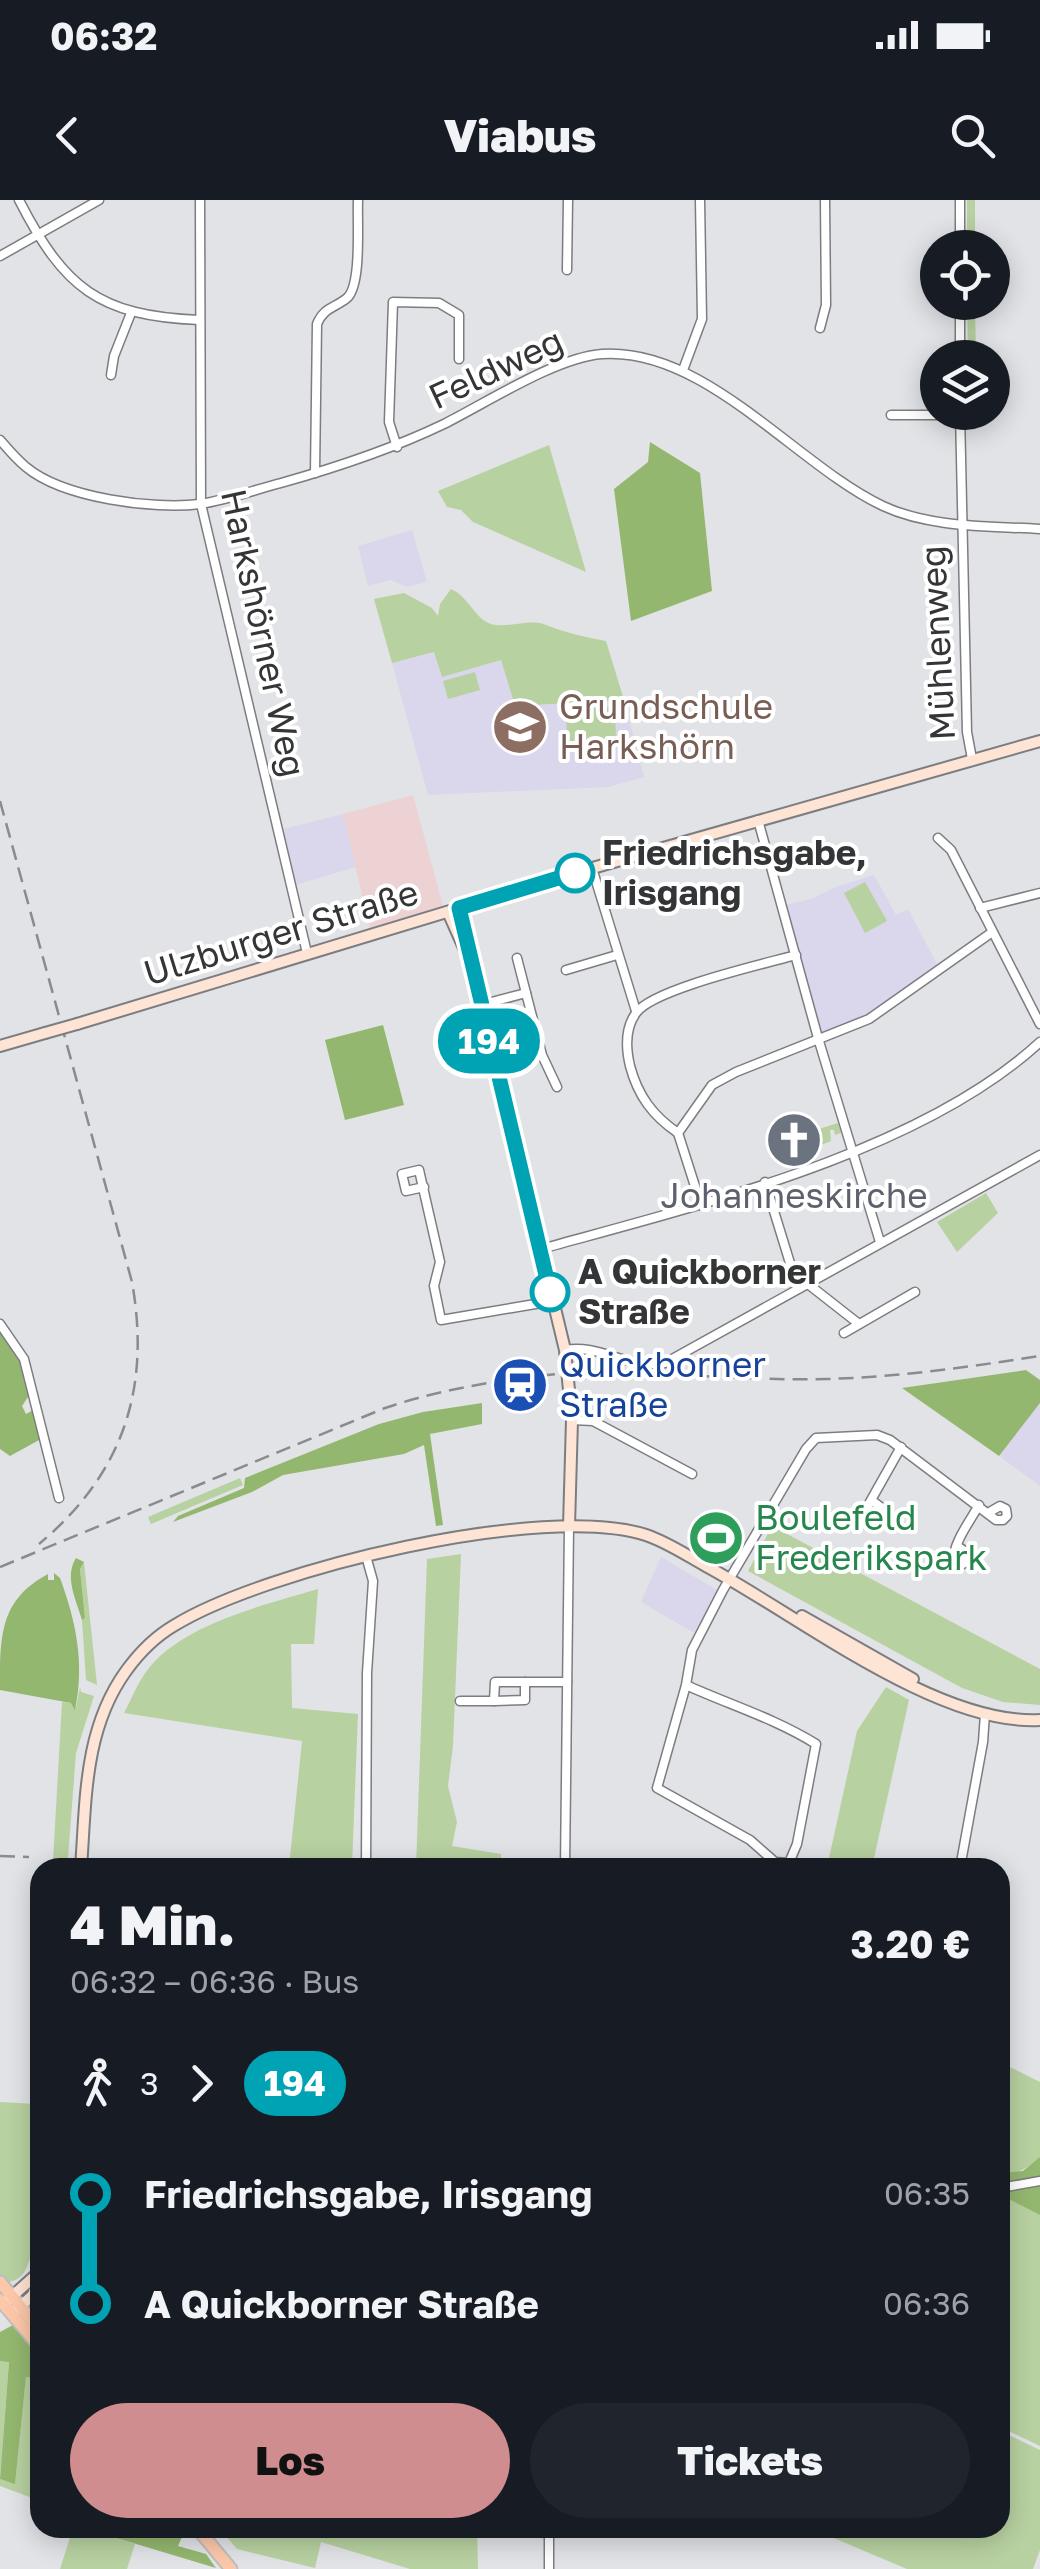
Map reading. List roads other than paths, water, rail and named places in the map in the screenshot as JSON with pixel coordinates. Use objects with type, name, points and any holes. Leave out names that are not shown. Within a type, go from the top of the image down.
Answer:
[{"type":"main road","points":[[0,2282],[7,2307],[30,2335]]},
{"type":"main road","points":[[7,2307],[30,2323]]},
{"type":"main road","points":[[205,2538],[231,2569]]},
{"type":"street","points":[[20,200],[50,256],[84,289],[131,312],[199,320]]},
{"type":"street","points":[[0,256],[100,200]]},
{"type":"street","name":"Harkshörner Weg","points":[[200,200],[202,504],[308,953]]},
{"type":"street","points":[[315,473],[317,324],[321,313],[348,297],[356,284],[358,200]]},
{"type":"street","points":[[566,270],[568,200]]},
{"type":"street","points":[[683,370],[702,319],[700,200]]},
{"type":"street","points":[[820,328],[826,305],[825,200]]},
{"type":"street","points":[[960,200],[960,230]]},
{"type":"street","points":[[396,447],[389,422],[393,302],[439,303],[459,315],[459,359]]},
{"type":"street","points":[[111,375],[131,312]]},
{"type":"street","name":"Feldweg","points":[[0,440],[27,468],[103,498],[148,506],[202,504],[396,447],[582,357],[626,354],[683,370],[885,507],[960,524]]},
{"type":"street","points":[[891,416],[920,415]]},
{"type":"street","name":"Mühlenweg","points":[[960,430],[960,524],[972,759]]},
{"type":"street","name":"Mühlenweg","points":[[960,524],[1040,529]]},
{"type":"street","name":"Ulzburger Straße","points":[[0,1046],[592,868],[1040,741]]},
{"type":"street","points":[[758,820],[880,1242]]},
{"type":"street","points":[[938,838],[950,850],[1040,1024]]},
{"type":"street","points":[[592,868],[636,1011]]},
{"type":"street","points":[[980,908],[1040,893]]},
{"type":"street","points":[[453,910],[565,1350],[572,1420],[566,1858]]},
{"type":"street","points":[[678,1133],[712,1085],[868,1019],[991,933]]},
{"type":"street","points":[[701,1205],[678,1133],[656,1118],[636,1086],[627,1054],[627,1036],[636,1011],[660,996],[796,954]]},
{"type":"street","points":[[566,970],[617,955]]},
{"type":"street","points":[[517,958],[542,1055],[557,1087]]},
{"type":"street","points":[[480,1005],[526,994]]},
{"type":"street","points":[[540,1249],[701,1205],[852,1152],[972,1092],[1040,1042]]},
{"type":"street","points":[[565,1350],[593,1350],[632,1364],[665,1363],[1040,1155]]},
{"type":"street","points":[[765,1182],[798,1289]]},
{"type":"street","points":[[424,1187],[440,1262],[434,1286],[442,1320],[553,1301]]},
{"type":"street","points":[[808,1284],[859,1324]]},
{"type":"street","points":[[844,1333],[915,1292]]},
{"type":"street","points":[[0,1324],[24,1360],[59,1498]]},
{"type":"street","points":[[572,1420],[593,1421],[692,1474]]},
{"type":"street","points":[[770,1858],[750,1840],[656,1788],[686,1685],[692,1650],[812,1440],[877,1436],[901,1447],[988,1513]]},
{"type":"street","points":[[871,1500],[901,1447]]},
{"type":"street","points":[[957,1546],[979,1505]]},
{"type":"street","points":[[82,1858],[94,1735],[112,1694],[137,1657],[160,1636],[189,1618],[273,1584],[366,1556],[460,1537],[569,1526],[604,1526],[646,1535],[810,1620],[939,1696],[984,1714],[1040,1720]]},
{"type":"street","points":[[366,1556],[373,1582],[367,1673],[366,1858]]},
{"type":"street","points":[[494,1700],[495,1682],[567,1682]]},
{"type":"street","points":[[460,1701],[526,1700],[525,1682]]},
{"type":"street","points":[[686,1685],[756,1711],[816,1744],[791,1858]]},
{"type":"street","points":[[962,1858],[983,1742],[984,1714]]},
{"type":"street","points":[[983,1742],[997,1717]]},
{"type":"street","points":[[1010,2186],[1040,2181]]},
{"type":"street","points":[[7,2307],[30,2283]]},
{"type":"street","points":[[549,2538],[549,2569]]},
{"type":"railway","points":[[0,801],[132,1282],[137,1321],[133,1393],[110,1459],[92,1489],[39,1544]]},
{"type":"railway","points":[[0,1567],[385,1408],[464,1387],[604,1372],[854,1378],[1040,1356]]},
{"type":"railway","points":[[0,1856],[29,1857]]},
{"type":"place","name":"Grundschule Harkshörn","points":[[520,727]]},
{"type":"place","name":"Friedrichsgabe, Irisgang","points":[[575,873]]},
{"type":"place","name":"Johanneskirche","points":[[794,1140]]},
{"type":"place","name":"A Quickborner Straße","points":[[550,1292]]},
{"type":"place","name":"Quickborner Straße","points":[[520,1385]]},
{"type":"place","name":"Boulefeld Frederikspark","points":[[716,1538]]}]
